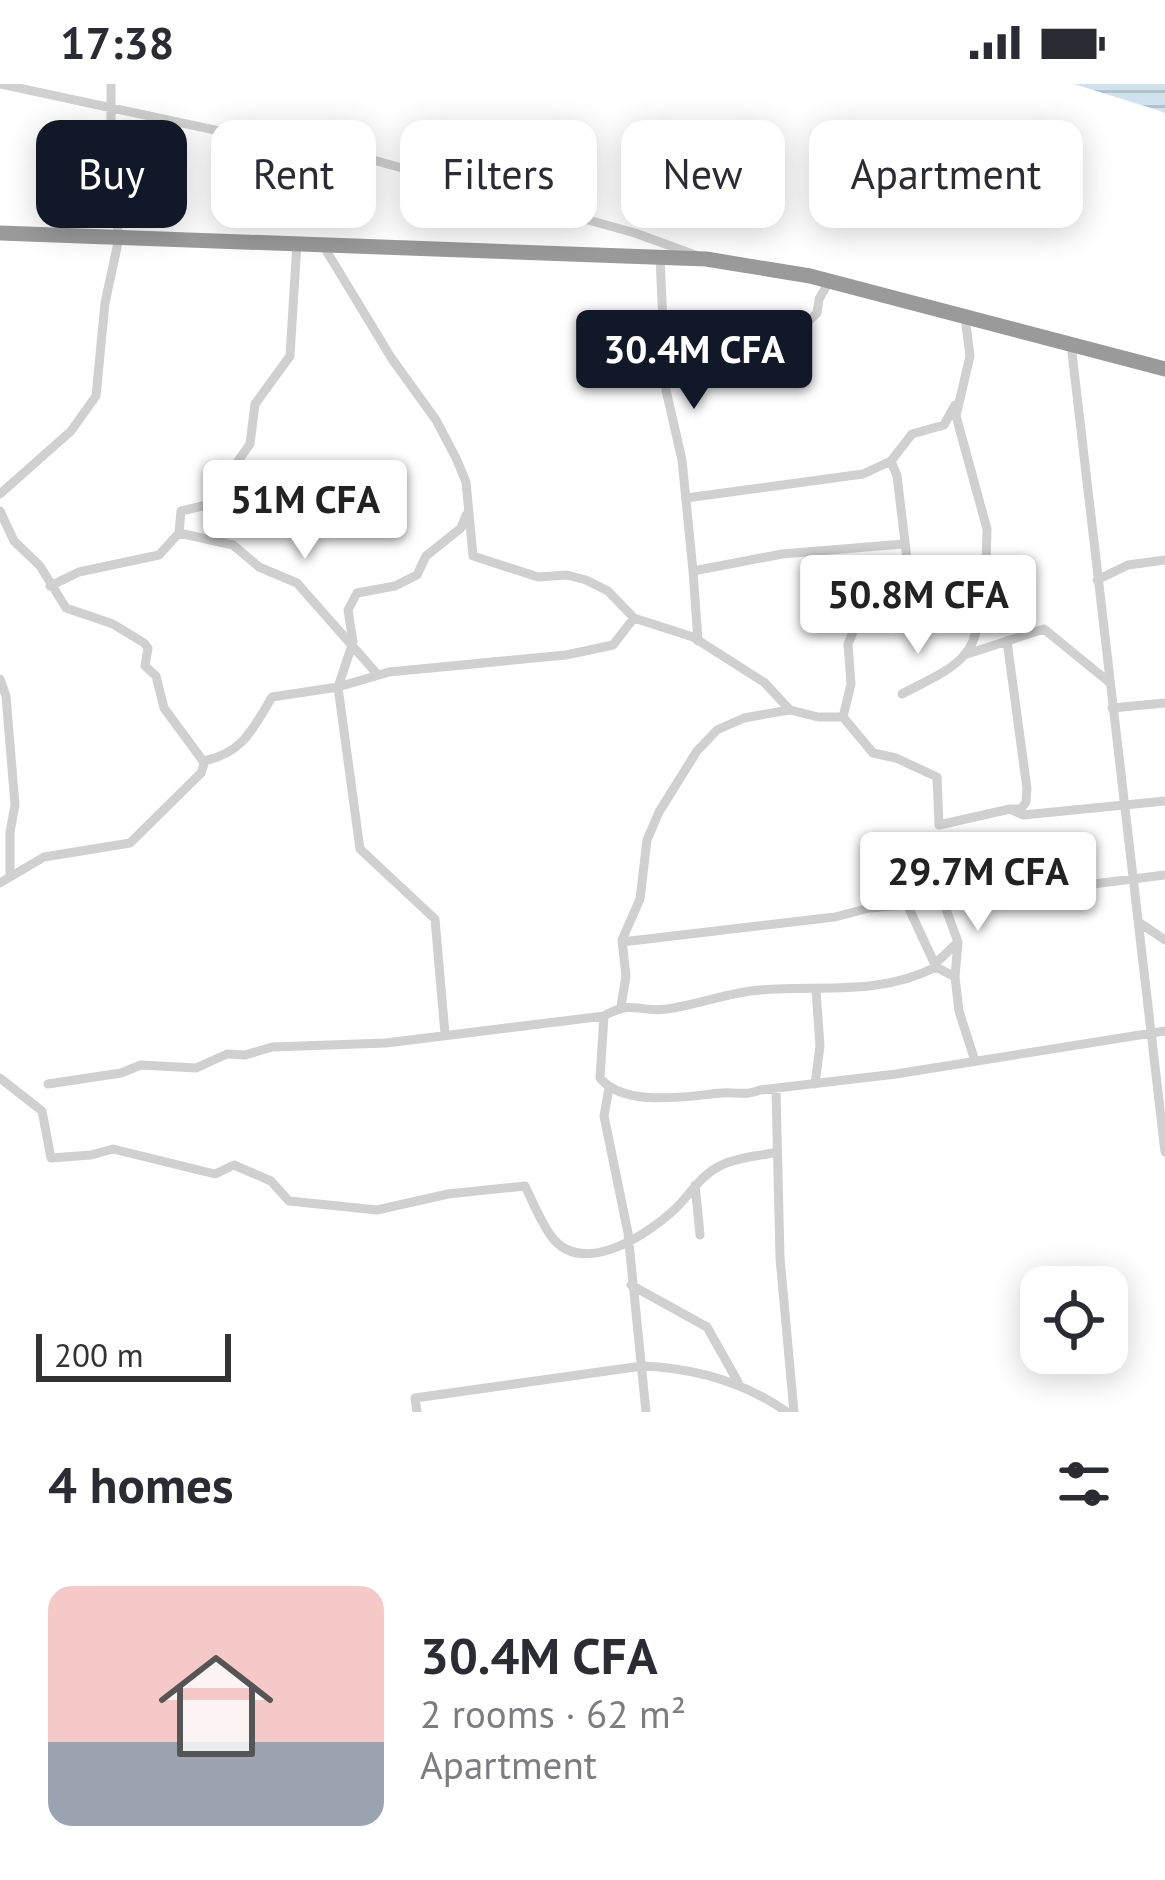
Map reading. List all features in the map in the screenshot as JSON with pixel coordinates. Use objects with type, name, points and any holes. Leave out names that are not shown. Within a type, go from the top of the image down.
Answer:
[{"type":"highway","points":[[0,233],[706,259],[830,280],[1165,369]]},
{"type":"street","points":[[0,84],[266,141],[341,151],[635,232],[706,259]]},
{"type":"street","points":[[0,494],[71,431],[96,396],[104,303],[119,238],[111,182],[111,84]]},
{"type":"street","points":[[50,586],[79,572],[159,555],[179,533],[182,511],[207,505],[250,444],[255,404],[290,356],[297,243]]},
{"type":"street","points":[[322,244],[392,359],[436,420],[466,482],[473,556],[538,577],[567,575],[586,580],[608,591],[634,618],[667,631],[682,631],[765,683],[790,710]]},
{"type":"street","points":[[660,256],[666,390],[686,498],[698,641]]},
{"type":"street","points":[[784,379],[799,329],[818,313],[819,299],[830,280]]},
{"type":"street","points":[[902,694],[954,668],[977,630],[975,606],[985,602],[987,545],[982,506],[957,424],[970,356],[965,317]]},
{"type":"street","points":[[1071,344],[1165,1152]]},
{"type":"street","points":[[686,498],[863,474],[891,461],[912,434],[944,425],[958,400]]},
{"type":"street","points":[[843,717],[851,684],[850,635],[860,618],[894,605],[910,584],[897,476],[891,461]]},
{"type":"street","points":[[445,1034],[435,919],[360,849],[338,688],[352,648],[348,610],[357,593],[395,586],[416,575],[439,542],[460,528],[469,510]]},
{"type":"street","points":[[0,511],[14,541],[40,566],[66,608],[113,624],[144,643],[148,652],[145,666],[156,676],[164,708],[203,761],[227,757],[245,742],[272,697],[338,688],[378,675],[566,656],[613,645],[634,618]]},
{"type":"street","points":[[179,533],[233,545],[259,567],[297,583],[378,675]]},
{"type":"street","points":[[693,571],[770,555],[903,544]]},
{"type":"street","points":[[1097,580],[1128,565],[1165,560]]},
{"type":"street","points":[[964,656],[1047,630],[1109,682]]},
{"type":"street","points":[[843,717],[873,754],[896,758],[937,777],[939,825],[1021,809],[1027,802],[1027,789],[1007,641]]},
{"type":"street","points":[[0,679],[6,696],[15,805],[5,880]]},
{"type":"street","points":[[1112,708],[1165,703]]},
{"type":"street","points":[[621,1006],[626,976],[622,942],[640,899],[647,840],[658,812],[697,751],[717,730],[744,718],[790,710],[843,717]]},
{"type":"street","points":[[5,880],[44,857],[130,843],[201,773],[204,764]]},
{"type":"street","points":[[1010,809],[1023,815],[1165,801]]},
{"type":"street","points":[[622,942],[1165,874]]},
{"type":"street","points":[[943,901],[958,942],[958,1011],[975,1061]]},
{"type":"street","points":[[907,904],[935,966],[955,976]]},
{"type":"street","points":[[1137,916],[1142,927],[1165,940]]},
{"type":"street","points":[[47,1084],[121,1073],[141,1065],[196,1068],[227,1054],[272,1047],[386,1043],[604,1016],[621,1006],[662,1010],[758,990],[898,984],[935,966],[958,942]]},
{"type":"street","points":[[815,1084],[820,1046],[816,990]]},
{"type":"street","points":[[604,1016],[600,1078],[609,1088],[674,1101],[1165,1031]]},
{"type":"street","points":[[3,1083],[42,1111],[51,1158],[113,1149],[215,1174],[234,1165],[271,1181],[289,1201],[377,1210],[448,1194],[524,1186],[553,1239],[569,1250],[589,1252],[627,1245],[675,1209],[722,1164],[777,1152]]},
{"type":"street","points":[[609,1088],[604,1116],[627,1245],[646,1412]]},
{"type":"street","points":[[776,1090],[780,1258],[791,1412]]},
{"type":"street","points":[[695,1185],[700,1235]]},
{"type":"street","points":[[631,1285],[707,1327],[740,1384]]},
{"type":"street","points":[[417,1412],[415,1398],[642,1366],[670,1367],[740,1384],[791,1412]]},
{"type":"water","points":[[1074,84],[1165,84],[1165,113],[1157,110]]}]
